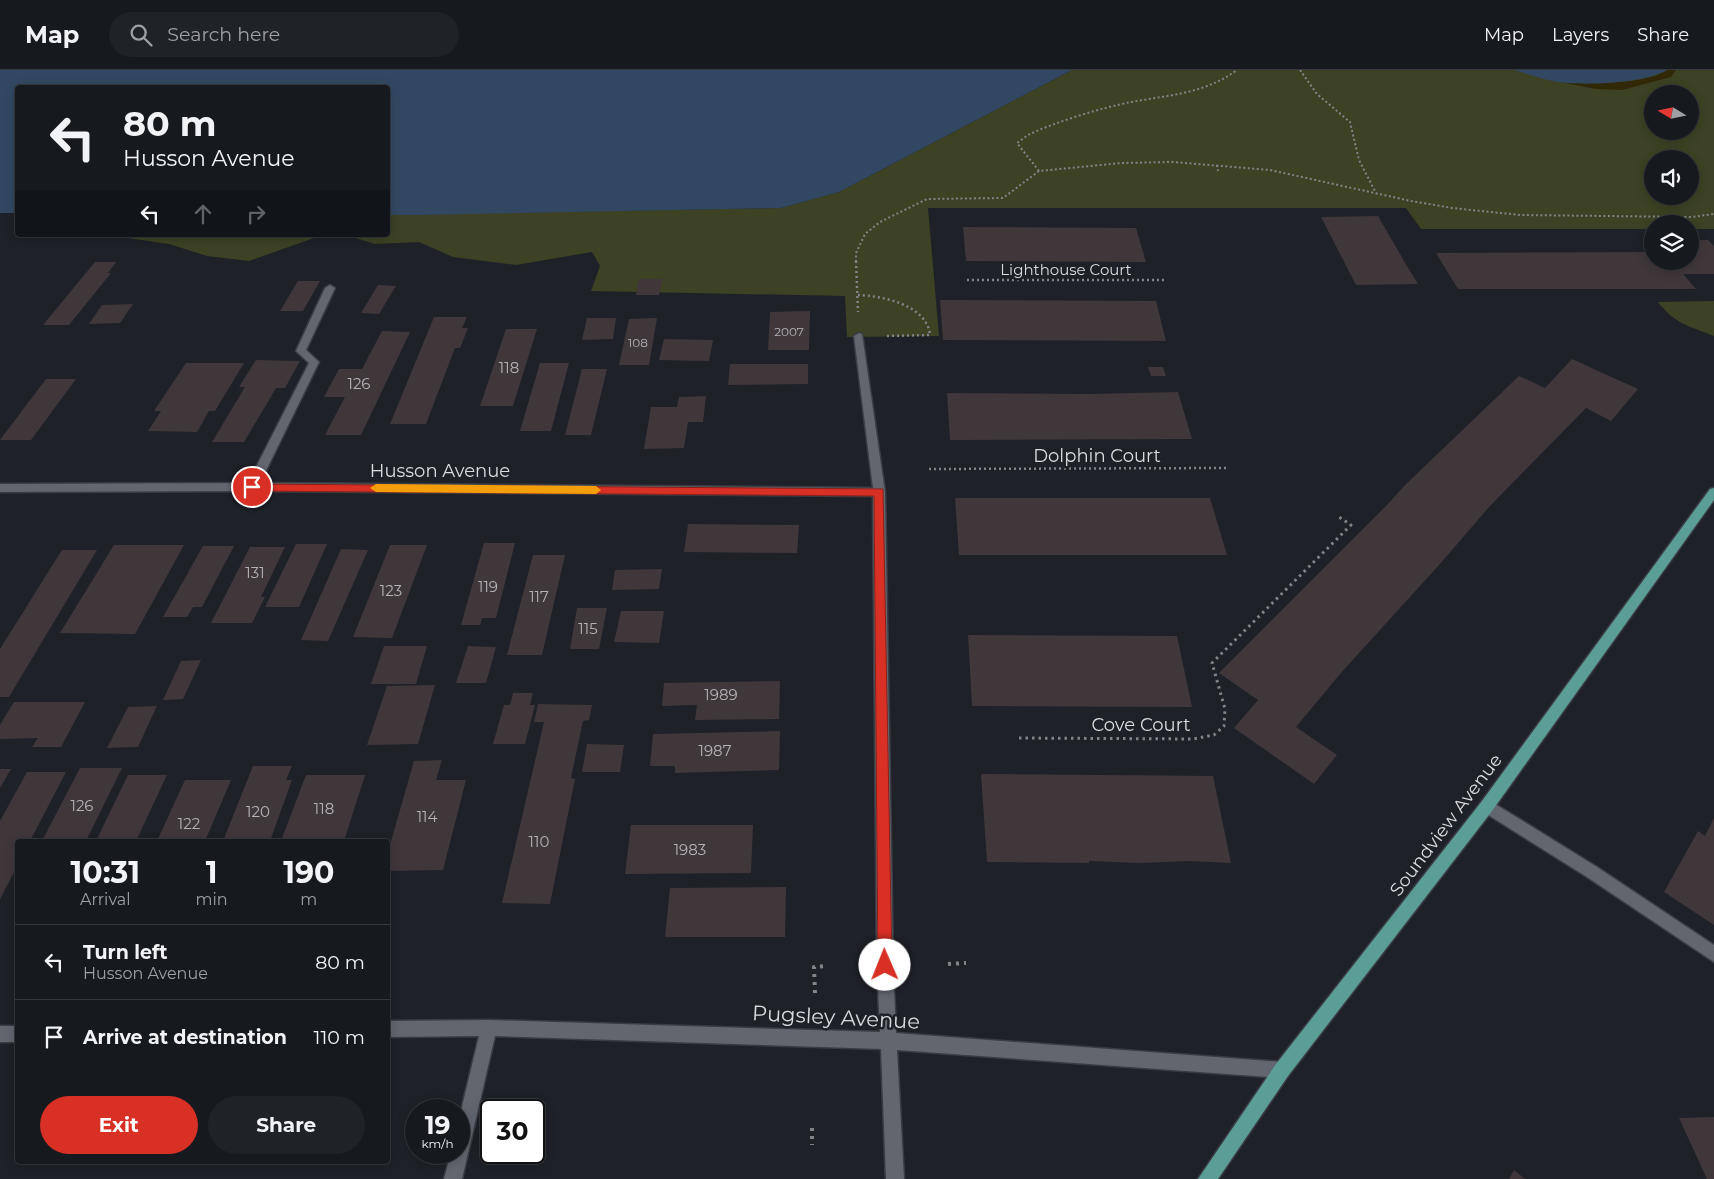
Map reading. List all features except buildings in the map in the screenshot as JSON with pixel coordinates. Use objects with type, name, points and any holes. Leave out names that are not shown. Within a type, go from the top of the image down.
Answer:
[{"type":"main road","name":"Soundview Avenue","points":[[1207,1179],[1282,1070],[1487,806],[1714,492]]},
{"type":"street","points":[[252,487],[314,362],[301,351],[330,288]]},
{"type":"street","points":[[859,336],[879,492],[885,965],[895,1179]]},
{"type":"street","name":"Husson Avenue","points":[[0,488],[252,487],[879,492]]},
{"type":"street","points":[[1487,806],[1592,872],[1714,954]]},
{"type":"street","points":[[453,1179],[489,1028]]},
{"type":"street","name":"Pugsley Avenue","points":[[390,1029],[489,1028],[889,1041],[1282,1070]]},
{"type":"street","points":[[0,1034],[15,1034]]},
{"type":"path","points":[[1039,171],[1017,144],[1029,134],[1099,109],[1187,94],[1224,80],[1237,70]]},
{"type":"path","points":[[1300,70],[1317,94],[1350,122],[1359,160],[1376,193]]},
{"type":"path","points":[[858,295],[871,295],[898,302],[911,308],[930,326],[930,336],[859,336],[856,254],[865,234],[880,222],[928,199],[1003,198],[1039,171],[1121,163],[1173,162],[1218,165],[1289,174],[1452,208],[1520,215],[1692,217],[1714,214]]},
{"type":"path","points":[[1218,165],[1218,171]]},
{"type":"path","name":"Lighthouse Court","points":[[966,280],[1166,280]]},
{"type":"path","name":"Dolphin Court","points":[[929,470],[1226,468]]},
{"type":"path","name":"Cove Court","points":[[1020,738],[1193,739],[1220,731],[1225,725],[1226,712],[1212,663],[1350,525],[1339,517]]},
{"type":"path","points":[[948,964],[966,963]]},
{"type":"path","points":[[815,993],[814,967],[826,966]]},
{"type":"path","points":[[812,1128],[812,1146]]},
{"type":"green space","points":[[1072,70],[1714,70],[1714,229],[1699,229],[1699,215],[1644,215],[1644,229],[1421,229],[1406,208],[928,208],[939,336],[847,337],[845,296],[591,291],[600,266],[592,252],[516,265],[453,257],[419,242],[375,244],[352,237],[390,237],[390,215],[781,208],[839,192]]},
{"type":"green space","points":[[121,237],[320,237],[249,261],[207,256],[169,244]]},
{"type":"green space","points":[[1714,301],[1714,336],[1677,320],[1658,302]]},
{"type":"sand","points":[[1667,70],[1676,70],[1671,77],[1622,90],[1596,89],[1560,82],[1600,83],[1630,81],[1644,79]]},
{"type":"water","points":[[0,70],[1072,70],[839,192],[781,208],[420,215],[390,215],[390,85],[15,85],[15,213],[0,213]]},
{"type":"water","points":[[1514,70],[1667,70],[1630,81],[1583,84],[1553,81]]},
{"type":"slow traffic","points":[[376,488],[596,490]]},
{"type":"route","points":[[252,487],[879,492],[885,965]]}]
